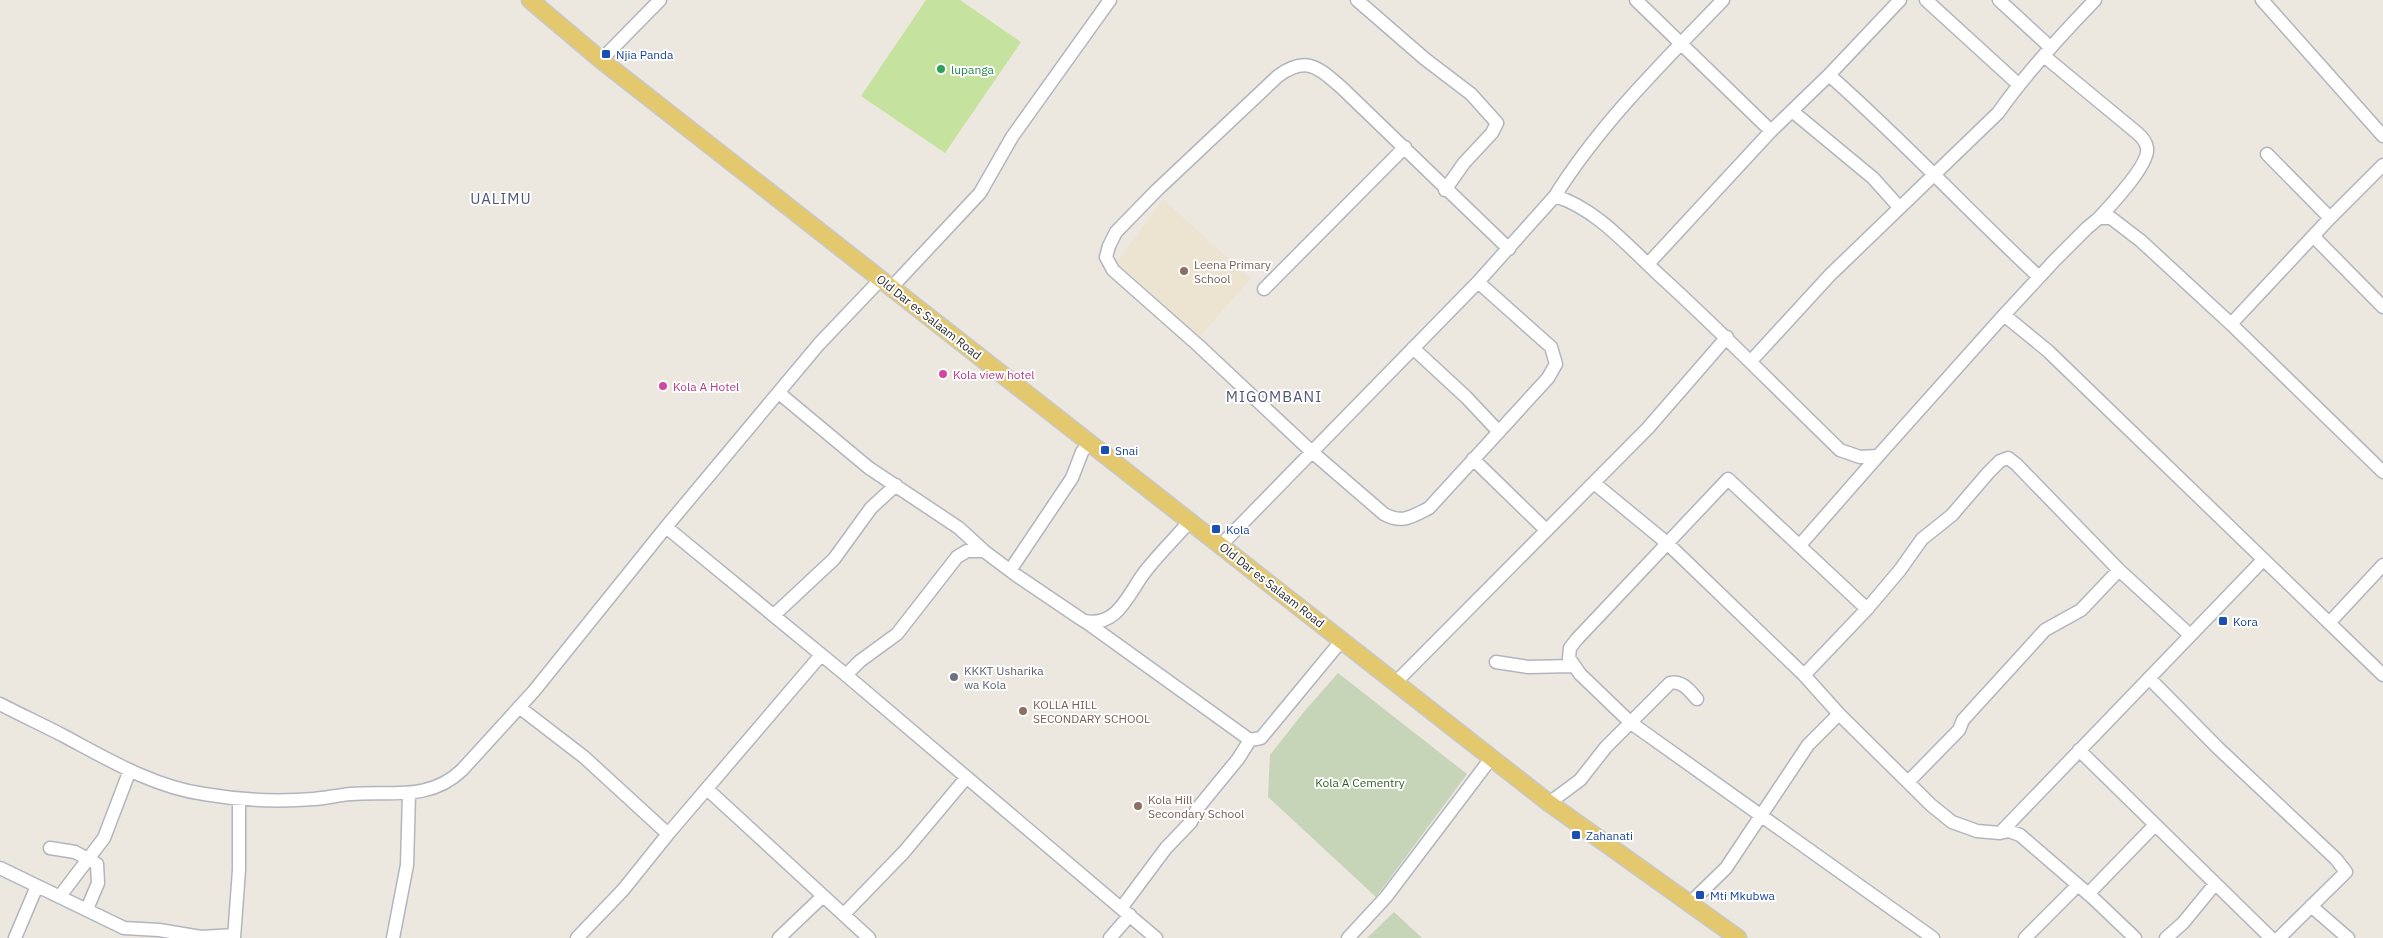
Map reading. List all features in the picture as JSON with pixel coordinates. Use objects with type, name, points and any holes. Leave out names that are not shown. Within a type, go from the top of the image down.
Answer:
[{"type":"main road","name":"Old Dar es Salaam Road","points":[[530,0],[601,60],[1549,803],[1738,938]]},
{"type":"street","points":[[601,60],[660,0]]},
{"type":"street","points":[[0,704],[130,770],[176,788],[202,794],[239,799],[312,799],[351,794],[409,794],[426,791],[453,779],[519,706],[841,319],[886,283],[980,193],[1012,137],[1110,0]]},
{"type":"street","points":[[1356,0],[1425,60],[1471,94],[1497,123],[1492,133],[1464,163],[1445,190]]},
{"type":"street","points":[[1636,0],[1771,131]]},
{"type":"street","points":[[1221,545],[1509,249],[1554,196],[1572,168],[1595,139],[1681,44],[1724,0]]},
{"type":"street","points":[[1648,264],[1771,131],[1829,75],[1900,0]]},
{"type":"street","points":[[1926,0],[2018,84]]},
{"type":"street","points":[[1800,545],[2004,315],[2071,243],[2118,198],[2145,159],[2147,148],[2142,137],[2047,51],[1999,0]]},
{"type":"street","points":[[1751,362],[1830,275],[1998,113],[2018,84],[2095,0]]},
{"type":"street","points":[[2262,0],[2383,136]]},
{"type":"street","points":[[1478,282],[1547,342],[1551,347],[1556,364],[1548,378],[1429,508],[1407,519],[1395,520],[1384,514],[1312,452],[1199,346],[1113,270],[1107,260],[1108,246],[1116,232],[1158,190],[1278,76],[1297,65],[1312,66],[1328,76],[1405,147],[1445,190],[1509,249]]},
{"type":"street","points":[[1829,75],[1877,117],[1997,238],[2039,277]]},
{"type":"street","points":[[1792,111],[1873,178],[1899,208]]},
{"type":"street","points":[[1264,289],[1405,147]]},
{"type":"street","points":[[2267,154],[2330,218]]},
{"type":"street","points":[[2231,324],[2330,218],[2383,165]]},
{"type":"street","points":[[1554,196],[1578,206],[1606,226],[1727,337],[1840,450],[1860,457],[1878,456]]},
{"type":"street","points":[[2099,218],[2111,218],[2118,223],[2231,324],[2383,472]]},
{"type":"street","points":[[2314,237],[2383,307]]},
{"type":"street","points":[[2004,315],[2048,351],[2383,675]]},
{"type":"street","points":[[1396,682],[1648,428],[1727,337]]},
{"type":"street","points":[[1413,348],[1466,397],[1499,432]]},
{"type":"street","points":[[779,393],[870,468],[959,528],[984,551],[1011,569],[1016,575],[1084,621],[1250,740],[1261,738],[1342,640]]},
{"type":"street","points":[[1011,569],[1072,478],[1082,452],[1090,442]]},
{"type":"street","points":[[1804,675],[1867,609],[1900,570],[1922,538],[1952,515],[2000,461],[2008,458],[2119,570],[2190,636]]},
{"type":"street","points":[[1473,459],[1546,530]]},
{"type":"street","points":[[1867,609],[1728,479],[1570,648],[1569,658],[1573,666],[1632,723],[1933,938]]},
{"type":"street","points":[[1594,483],[1667,544],[1804,675],[1840,714],[1952,822],[1964,828],[2000,833],[2009,831],[2020,835],[2135,938]]},
{"type":"street","points":[[774,615],[834,559],[866,515],[896,485]]},
{"type":"street","points":[[1084,621],[1094,623],[1104,621],[1124,606],[1146,570],[1190,521]]},
{"type":"street","points":[[666,527],[846,675],[1156,938]]},
{"type":"street","points":[[846,675],[860,661],[897,634],[957,557],[967,551],[984,551]]},
{"type":"street","points":[[2000,833],[2263,560]]},
{"type":"street","points":[[2330,622],[2383,565]]},
{"type":"street","points":[[1909,782],[1959,730],[1963,720],[1973,708],[2045,630],[2081,610],[2119,570]]},
{"type":"street","points":[[577,938],[628,884],[668,834],[821,655]]},
{"type":"street","points":[[1496,662],[1528,667],[1573,666]]},
{"type":"street","points":[[2149,678],[2218,748],[2336,859],[2346,872],[2279,938]]},
{"type":"street","points":[[1549,803],[1580,780],[1606,747],[1670,683],[1675,682],[1687,688],[1697,699]]},
{"type":"street","points":[[519,706],[584,757],[668,834]]},
{"type":"street","points":[[1690,903],[1726,868],[1808,745],[1840,714]]},
{"type":"street","points":[[1110,938],[1166,848],[1191,822],[1197,809],[1250,740]]},
{"type":"street","points":[[2080,750],[2154,826],[2271,938]]},
{"type":"street","points":[[1348,938],[1386,897],[1492,757]]},
{"type":"street","points":[[60,896],[107,832],[112,814],[130,770]]},
{"type":"street","points":[[844,914],[904,852],[966,778]]},
{"type":"street","points":[[707,789],[869,938]]},
{"type":"street","points":[[393,938],[407,865],[409,794]]},
{"type":"street","points":[[0,868],[124,928],[159,930],[201,937],[234,937],[239,870],[239,799]]},
{"type":"street","points":[[2088,894],[2154,826]]},
{"type":"street","points":[[50,848],[67,850],[95,861],[98,871],[98,883],[87,909]]},
{"type":"street","points":[[2166,938],[2182,923],[2215,884]]},
{"type":"street","points":[[15,938],[37,886]]},
{"type":"street","points":[[2026,938],[2077,886]]},
{"type":"street","points":[[779,938],[826,898],[860,898]]},
{"type":"street","points":[[2311,906],[2348,938]]},
{"type":"shaded area","name":"Leena Primary School","points":[[1163,199],[1250,279],[1199,337],[1117,262]]},
{"type":"green space","name":"lupanga","points":[[926,0],[960,0],[1021,42],[945,153],[861,96]]},
{"type":"green space","name":"Kola A Cementry","points":[[1338,673],[1467,774],[1376,897],[1268,797],[1270,755]]},
{"type":"green space","points":[[1394,912],[1422,938],[1367,938]]},
{"type":"place","name":"Njia Panda","points":[[606,54]]},
{"type":"place","name":"lupanga","points":[[941,69]]},
{"type":"place","name":"Leena Primary School","points":[[1184,271]]},
{"type":"place","name":"Kola view hotel","points":[[943,374]]},
{"type":"place","name":"Kola A Hotel","points":[[663,386]]},
{"type":"place","name":"Snai","points":[[1105,450]]},
{"type":"place","name":"Kola","points":[[1216,529]]},
{"type":"place","name":"Kora","points":[[2223,621]]},
{"type":"place","name":"KKKT Usharika wa Kola","points":[[954,677]]},
{"type":"place","name":"KOLLA HILL SECONDARY SCHOOL","points":[[1023,711]]},
{"type":"place","name":"Kola Hill Secondary School","points":[[1138,806]]},
{"type":"place","name":"Zahanati","points":[[1576,835]]},
{"type":"place","name":"Mti Mkubwa","points":[[1700,895]]},
{"type":"district","name":"UALIMU","points":[[501,198]]},
{"type":"district","name":"MIGOMBANI","points":[[1274,396]]}]
